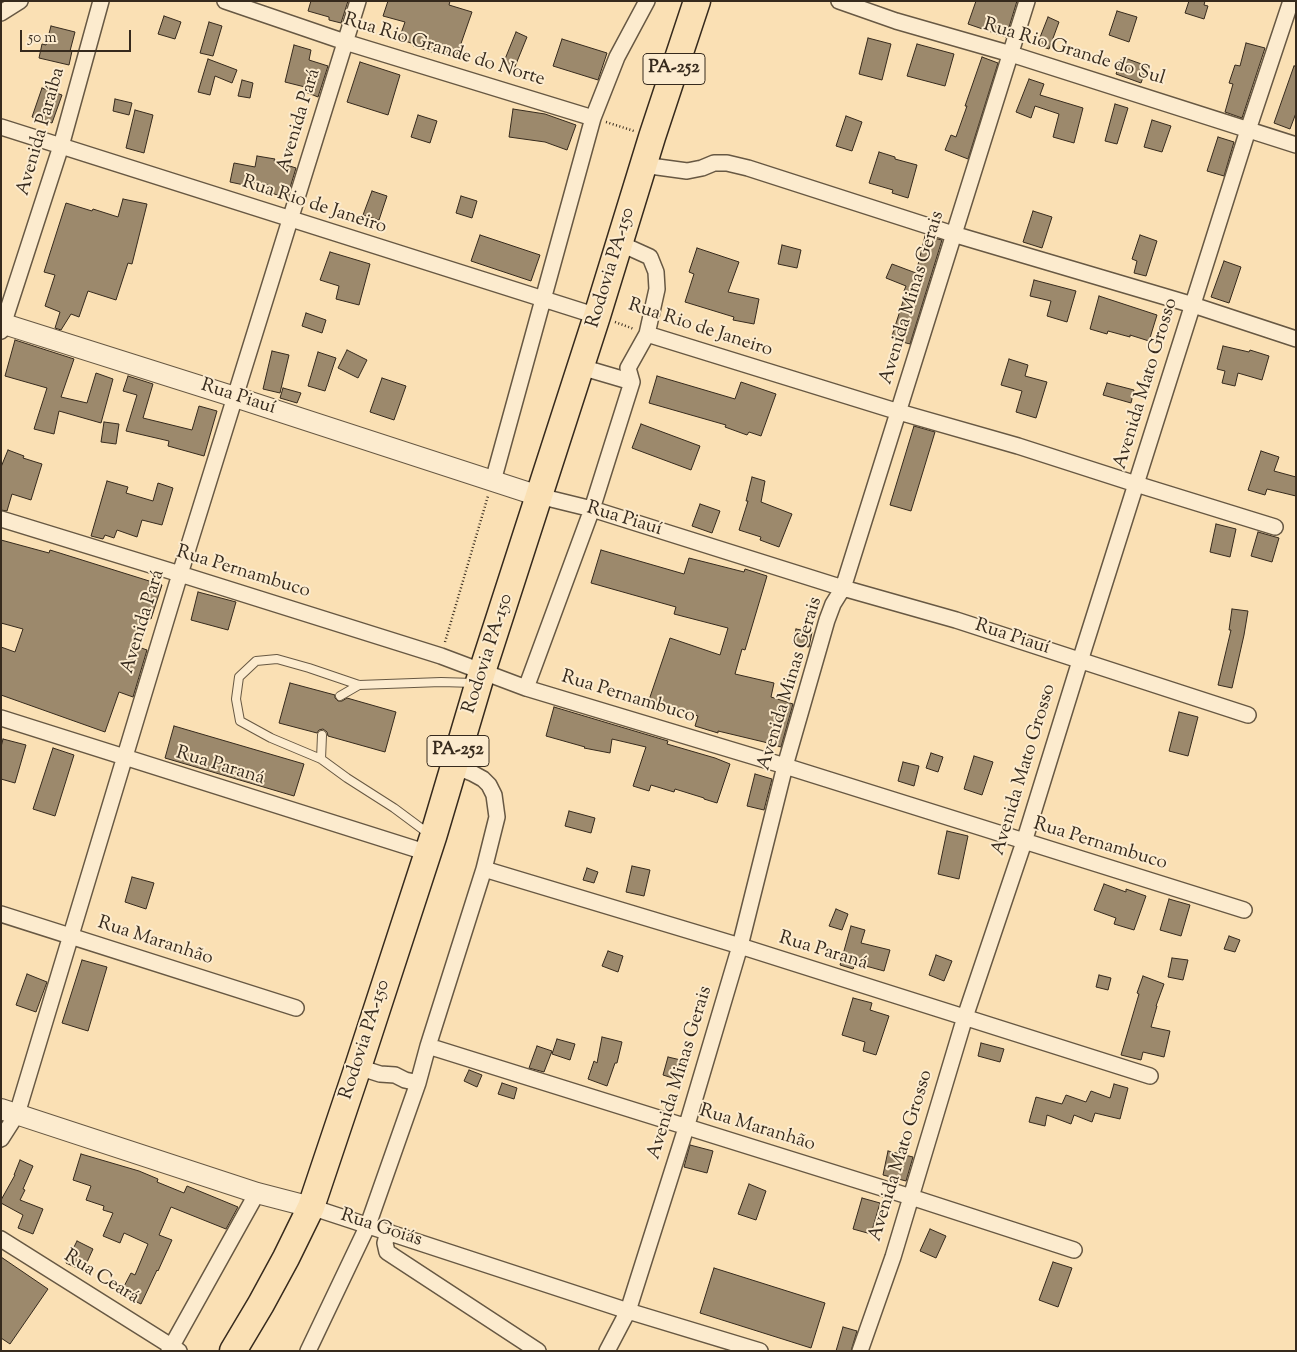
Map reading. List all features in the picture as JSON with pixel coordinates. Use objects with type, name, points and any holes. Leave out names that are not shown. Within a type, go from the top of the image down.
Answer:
[{"type":"highway","name":"Rodovia PA-150","points":[[232,1351],[274,1281],[310,1206],[358,1067],[430,845],[643,165],[697,1]]},
{"type":"street","points":[[1,13],[20,1]]},
{"type":"street","name":"Avenida Paraíba","points":[[2,326],[60,146],[101,1]]},
{"type":"street","name":"Rua Rio Grande do Norte","points":[[224,1],[345,42],[593,118]]},
{"type":"street","name":"Avenida Pará","points":[[1,1139],[70,936],[123,757],[358,1]]},
{"type":"street","points":[[493,481],[593,118],[617,57],[647,1]]},
{"type":"street","name":"Rua Rio Grande do Sul","points":[[839,1],[896,21],[1011,54],[1296,145]]},
{"type":"street","name":"Avenida Minas Gerais","points":[[607,1351],[628,1311],[686,1128],[740,946],[785,766],[827,620],[833,604],[843,588],[1027,1]]},
{"type":"street","name":"Avenida Mato Grosso","points":[[860,1351],[893,1257],[965,1017],[1024,842],[1192,305],[1291,1]]},
{"type":"street","name":"Rua Rio de Janeiro","points":[[1,127],[597,316]]},
{"type":"street","points":[[643,165],[687,171],[714,164],[727,163],[748,168],[954,234],[1192,305],[1296,339]]},
{"type":"street","points":[[526,688],[592,509],[632,382],[628,368],[647,334],[656,289],[656,272],[650,257],[619,243]]},
{"type":"street","name":"Rua Piauí","points":[[2,326],[235,397],[539,496],[592,509],[843,588],[956,620],[1248,715]]},
{"type":"street","name":"Rua Rio de Janeiro","points":[[647,334],[899,412],[1018,446],[1275,527]]},
{"type":"street","points":[[581,366],[632,382]]},
{"type":"street","name":"Rua Pernambuco","points":[[1,519],[441,656],[481,678],[526,688],[785,766],[1244,910]]},
{"type":"street","name":"Rua Paraná","points":[[1,718],[123,757],[430,845]]},
{"type":"street","points":[[308,1351],[368,1225],[418,1083],[484,868],[497,817],[494,795],[489,785],[472,772],[454,766]]},
{"type":"street","name":"Rua Paraná","points":[[484,868],[740,946],[1150,1076]]},
{"type":"street","name":"Rua Maranhão","points":[[1,914],[296,1008]]},
{"type":"street","name":"Rua Maranhão","points":[[428,1046],[912,1197],[1074,1250]]},
{"type":"street","points":[[358,1067],[380,1074],[396,1075],[405,1080],[418,1083]]},
{"type":"street","name":"Rua Goiás","points":[[9,1111],[257,1193],[310,1206],[628,1311],[760,1351]]},
{"type":"street","points":[[173,1349],[257,1193]]},
{"type":"street","points":[[388,1231],[385,1243],[387,1252],[538,1351]]},
{"type":"street","name":"Rua Ceará","points":[[1,1239],[173,1349]]},
{"type":"lane","points":[[430,845],[394,808],[321,759],[271,738],[240,721],[236,699],[239,677],[256,661],[277,659],[359,685],[441,682],[481,678]]},
{"type":"lane","points":[[340,696],[359,685]]},
{"type":"lane","points":[[321,759],[322,735]]},
{"type":"path","points":[[593,118],[652,137]]},
{"type":"path","name":"Rua Rio de Janeiro","points":[[597,316],[647,334]]},
{"type":"path","points":[[441,656],[493,481]]},
{"type":"building","points":[[311,1],[348,1],[341,23],[329,20],[329,17],[308,11]]},
{"type":"building","points":[[388,1],[450,1],[449,5],[472,12],[457,55],[436,49],[435,53],[399,39],[405,22],[383,16]]},
{"type":"building","points":[[976,1],[1017,1],[1006,37],[968,24]]},
{"type":"building","points":[[1189,1],[1205,1],[1204,5],[1208,6],[1204,19],[1185,13]]},
{"type":"building","points":[[1117,11],[1137,17],[1129,42],[1109,35]]},
{"type":"building","points":[[164,16],[181,22],[175,39],[158,34]]},
{"type":"building","points":[[1048,17],[1059,22],[1049,49],[1037,45]]},
{"type":"building","points":[[209,22],[222,26],[213,56],[200,53]]},
{"type":"building","points":[[51,26],[75,32],[70,51],[72,51],[69,65],[39,58],[42,44],[46,45]]},
{"type":"building","points":[[516,32],[527,37],[514,69],[503,64]]},
{"type":"building","points":[[868,38],[891,44],[882,80],[859,74]]},
{"type":"building","points":[[562,39],[607,53],[598,80],[553,66]]},
{"type":"building","points":[[1246,43],[1265,48],[1242,118],[1225,112],[1233,84],[1229,83],[1235,65],[1240,66]]},
{"type":"building","points":[[917,44],[954,54],[945,86],[907,76]]},
{"type":"building","points":[[294,45],[311,50],[309,60],[328,66],[318,97],[303,91],[305,87],[285,82]]},
{"type":"building","points":[[982,57],[998,63],[968,159],[945,150],[951,135],[956,137]]},
{"type":"building","points":[[1122,57],[1147,66],[1141,83],[1116,74]]},
{"type":"building","points":[[208,59],[237,70],[232,83],[215,76],[210,95],[198,92]]},
{"type":"building","points":[[360,62],[400,75],[388,115],[347,102]]},
{"type":"building","points":[[1294,66],[1296,66],[1296,113],[1290,129],[1274,123]]},
{"type":"building","points":[[1029,79],[1044,84],[1040,95],[1083,108],[1074,143],[1053,137],[1059,114],[1035,106],[1031,118],[1016,112]]},
{"type":"building","points":[[242,80],[253,83],[250,98],[238,96]]},
{"type":"building","points":[[42,88],[62,95],[52,123],[32,117]]},
{"type":"building","points":[[115,99],[132,103],[129,115],[113,111]]},
{"type":"building","points":[[1115,104],[1128,108],[1117,144],[1105,141]]},
{"type":"building","points":[[513,109],[545,114],[576,125],[567,150],[545,142],[509,137]]},
{"type":"building","points":[[135,110],[153,115],[144,153],[126,148]]},
{"type":"building","points":[[418,115],[437,121],[430,143],[411,137]]},
{"type":"building","points":[[846,116],[862,122],[852,151],[836,146]]},
{"type":"building","points":[[1152,120],[1171,126],[1162,152],[1144,147]]},
{"type":"building","points":[[1218,137],[1234,142],[1224,176],[1207,171]]},
{"type":"building","points":[[879,152],[917,165],[908,198],[892,193],[893,190],[869,183]]},
{"type":"building","points":[[257,156],[275,159],[274,161],[296,168],[287,198],[271,193],[273,186],[245,181],[244,185],[230,182],[234,163],[255,167]]},
{"type":"building","points":[[372,191],[387,196],[379,220],[363,215]]},
{"type":"building","points":[[461,196],[477,201],[472,218],[456,213]]},
{"type":"building","points":[[123,199],[147,204],[132,264],[128,263],[116,300],[88,291],[79,317],[71,314],[61,330],[55,328],[60,312],[45,306],[55,275],[44,272],[66,203],[118,217]]},
{"type":"building","points":[[1033,211],[1052,217],[1042,248],[1023,242]]},
{"type":"building","points":[[480,235],[540,255],[531,281],[471,261]]},
{"type":"building","points":[[1140,235],[1157,241],[1146,276],[1134,273],[1137,261],[1132,259]]},
{"type":"building","points":[[925,236],[942,240],[910,344],[891,339],[906,292],[904,291],[906,286],[886,278],[892,264],[916,273]]},
{"type":"building","points":[[782,245],[801,250],[797,268],[778,264]]},
{"type":"building","points":[[697,248],[739,262],[728,292],[759,299],[754,324],[733,320],[734,317],[685,302],[694,274],[689,272]]},
{"type":"building","points":[[330,252],[370,264],[359,305],[336,299],[339,286],[320,280]]},
{"type":"building","points":[[1224,261],[1241,267],[1229,303],[1211,297]]},
{"type":"building","points":[[1034,280],[1076,291],[1067,322],[1047,316],[1051,301],[1030,296]]},
{"type":"building","points":[[1099,296],[1157,315],[1149,341],[1130,335],[1130,337],[1108,331],[1107,334],[1090,329]]},
{"type":"building","points":[[306,313],[326,320],[322,333],[302,326]]},
{"type":"building","points":[[15,340],[74,359],[61,397],[87,403],[96,373],[113,379],[101,423],[59,411],[54,434],[34,429],[47,388],[5,376]]},
{"type":"building","points":[[1223,346],[1249,352],[1250,350],[1269,356],[1262,380],[1238,373],[1235,386],[1222,383],[1225,371],[1217,369]]},
{"type":"building","points":[[347,350],[367,360],[358,378],[338,368]]},
{"type":"building","points":[[272,351],[289,355],[280,393],[263,389]]},
{"type":"building","points":[[318,352],[336,358],[325,391],[308,386]]},
{"type":"building","points":[[1009,359],[1028,365],[1025,376],[1047,382],[1036,418],[1016,412],[1022,391],[1001,385]]},
{"type":"building","points":[[128,376],[153,384],[143,418],[192,430],[199,406],[217,411],[204,456],[168,446],[169,441],[126,431],[137,395],[123,391]]},
{"type":"building","points":[[657,376],[735,399],[741,382],[776,394],[761,436],[749,432],[747,435],[725,427],[726,425],[649,403]]},
{"type":"building","points":[[382,378],[406,386],[394,420],[370,412]]},
{"type":"building","points":[[1107,383],[1134,390],[1131,403],[1103,395]]},
{"type":"building","points":[[283,388],[301,393],[297,403],[280,398]]},
{"type":"building","points":[[104,422],[119,424],[116,444],[101,442]]},
{"type":"building","points":[[641,424],[700,446],[691,470],[632,448]]},
{"type":"building","points":[[914,426],[935,432],[911,511],[890,505]]},
{"type":"building","points":[[8,450],[24,456],[23,458],[42,464],[31,500],[12,494],[7,511],[1,510],[1,467]]},
{"type":"building","points":[[1261,451],[1279,457],[1274,471],[1296,477],[1296,496],[1267,489],[1265,495],[1248,490]]},
{"type":"building","points":[[752,477],[765,481],[761,502],[792,514],[779,547],[760,540],[761,537],[739,530],[748,501],[746,501]]},
{"type":"building","points":[[107,481],[128,487],[126,493],[153,501],[158,483],[173,488],[162,525],[142,520],[137,537],[117,530],[114,538],[105,535],[103,539],[91,536]]},
{"type":"building","points":[[700,504],[720,511],[712,533],[692,526]]},
{"type":"building","points":[[1216,524],[1236,529],[1230,557],[1210,552]]},
{"type":"building","points":[[1258,532],[1279,538],[1272,562],[1251,556]]},
{"type":"building","points":[[1,540],[49,553],[50,550],[162,585],[151,619],[142,616],[133,645],[147,650],[133,697],[119,692],[105,732],[1,695],[1,647],[15,652],[23,629],[1,623]]},
{"type":"building","points":[[601,550],[684,574],[689,558],[744,572],[745,569],[767,576],[745,650],[742,649],[735,674],[774,683],[771,697],[793,704],[781,747],[695,726],[698,716],[649,700],[670,638],[720,655],[728,628],[674,614],[676,607],[591,583]]},
{"type":"building","points":[[198,592],[236,602],[228,630],[191,620]]},
{"type":"building","points":[[1232,609],[1248,611],[1232,688],[1218,685],[1231,630],[1229,630]]},
{"type":"building","points":[[796,629],[812,632],[809,647],[793,644]]},
{"type":"building","points":[[290,683],[335,695],[338,701],[347,698],[396,712],[385,752],[328,736],[327,732],[323,729],[317,733],[279,723]]},
{"type":"building","points":[[554,707],[668,741],[667,744],[730,764],[717,803],[675,789],[674,792],[651,785],[649,791],[633,786],[646,747],[612,739],[610,753],[584,748],[546,736]]},
{"type":"building","points":[[1179,712],[1198,717],[1188,756],[1169,751]]},
{"type":"building","points":[[174,726],[304,764],[294,796],[165,758]]},
{"type":"building","points":[[3,739],[26,745],[15,783],[1,779],[1,747]]},
{"type":"building","points":[[53,748],[74,755],[55,816],[33,809]]},
{"type":"building","points":[[931,753],[943,757],[938,772],[926,768]]},
{"type":"building","points":[[974,756],[993,762],[982,795],[964,789]]},
{"type":"building","points":[[903,762],[919,766],[914,786],[898,781]]},
{"type":"building","points":[[755,774],[772,779],[764,810],[747,806]]},
{"type":"building","points":[[569,811],[595,818],[591,833],[565,826]]},
{"type":"building","points":[[947,831],[968,836],[959,879],[938,874]]},
{"type":"building","points":[[632,866],[650,870],[644,896],[626,892]]},
{"type":"building","points":[[587,868],[598,872],[594,883],[583,880]]},
{"type":"building","points":[[132,877],[154,883],[146,909],[125,902]]},
{"type":"building","points":[[1104,884],[1126,892],[1126,889],[1146,896],[1134,930],[1114,924],[1116,918],[1094,910]]},
{"type":"building","points":[[1169,899],[1190,905],[1181,936],[1160,930]]},
{"type":"building","points":[[836,909],[848,914],[842,930],[829,926]]},
{"type":"building","points":[[851,926],[865,930],[861,943],[890,950],[884,971],[855,963],[853,969],[840,965]]},
{"type":"building","points":[[1229,936],[1240,940],[1235,952],[1224,949]]},
{"type":"building","points":[[608,951],[623,956],[618,972],[602,966]]},
{"type":"building","points":[[936,955],[952,961],[944,981],[929,975]]},
{"type":"building","points":[[1172,958],[1188,960],[1183,980],[1168,977]]},
{"type":"building","points":[[82,960],[107,967],[88,1031],[62,1023]]},
{"type":"building","points":[[27,974],[47,982],[36,1012],[16,1005]]},
{"type":"building","points":[[1099,975],[1111,978],[1108,990],[1096,987]]},
{"type":"building","points":[[1143,976],[1164,984],[1151,1027],[1170,1031],[1164,1057],[1143,1052],[1141,1060],[1121,1055]]},
{"type":"building","points":[[853,998],[872,1003],[870,1010],[889,1016],[876,1055],[863,1051],[865,1042],[842,1035]]},
{"type":"building","points":[[602,1037],[622,1042],[617,1063],[615,1063],[607,1086],[588,1079],[594,1061],[597,1063]]},
{"type":"building","points":[[557,1039],[575,1044],[570,1060],[552,1054]]},
{"type":"building","points":[[981,1043],[1004,1049],[1000,1062],[978,1056]]},
{"type":"building","points":[[537,1046],[552,1051],[544,1072],[529,1068]]},
{"type":"building","points":[[668,1057],[685,1061],[679,1080],[663,1075]]},
{"type":"building","points":[[469,1070],[482,1075],[477,1087],[464,1081]]},
{"type":"building","points":[[502,1083],[517,1088],[514,1099],[498,1094]]},
{"type":"building","points":[[1114,1084],[1128,1088],[1120,1119],[1095,1113],[1092,1122],[1074,1115],[1071,1124],[1047,1115],[1045,1126],[1029,1122],[1036,1097],[1062,1104],[1066,1095],[1086,1102],[1091,1091],[1110,1098]]},
{"type":"building","points":[[690,1145],[713,1151],[707,1173],[684,1167]]},
{"type":"building","points":[[888,1151],[913,1157],[906,1181],[883,1175]]},
{"type":"building","points":[[81,1154],[139,1171],[158,1179],[157,1182],[184,1193],[187,1186],[238,1207],[226,1229],[171,1207],[159,1235],[172,1240],[141,1304],[120,1294],[131,1273],[135,1275],[148,1244],[124,1233],[120,1243],[103,1236],[113,1213],[103,1210],[104,1206],[86,1200],[91,1186],[73,1180]]},
{"type":"building","points":[[20,1160],[33,1166],[20,1200],[43,1209],[33,1234],[18,1228],[23,1215],[1,1203]]},
{"type":"building","points":[[749,1184],[766,1191],[756,1220],[738,1214]]},
{"type":"building","points":[[862,1198],[880,1203],[871,1234],[853,1229]]},
{"type":"building","points":[[930,1229],[946,1236],[936,1258],[920,1251]]},
{"type":"building","points":[[77,1241],[93,1249],[83,1271],[66,1263]]},
{"type":"building","points":[[1,1257],[48,1289],[10,1344],[1,1338]]},
{"type":"building","points":[[1053,1262],[1072,1268],[1058,1307],[1039,1300]]},
{"type":"building","points":[[714,1268],[825,1303],[811,1348],[700,1313]]},
{"type":"building","points":[[843,1327],[857,1331],[851,1351],[836,1351]]}]
